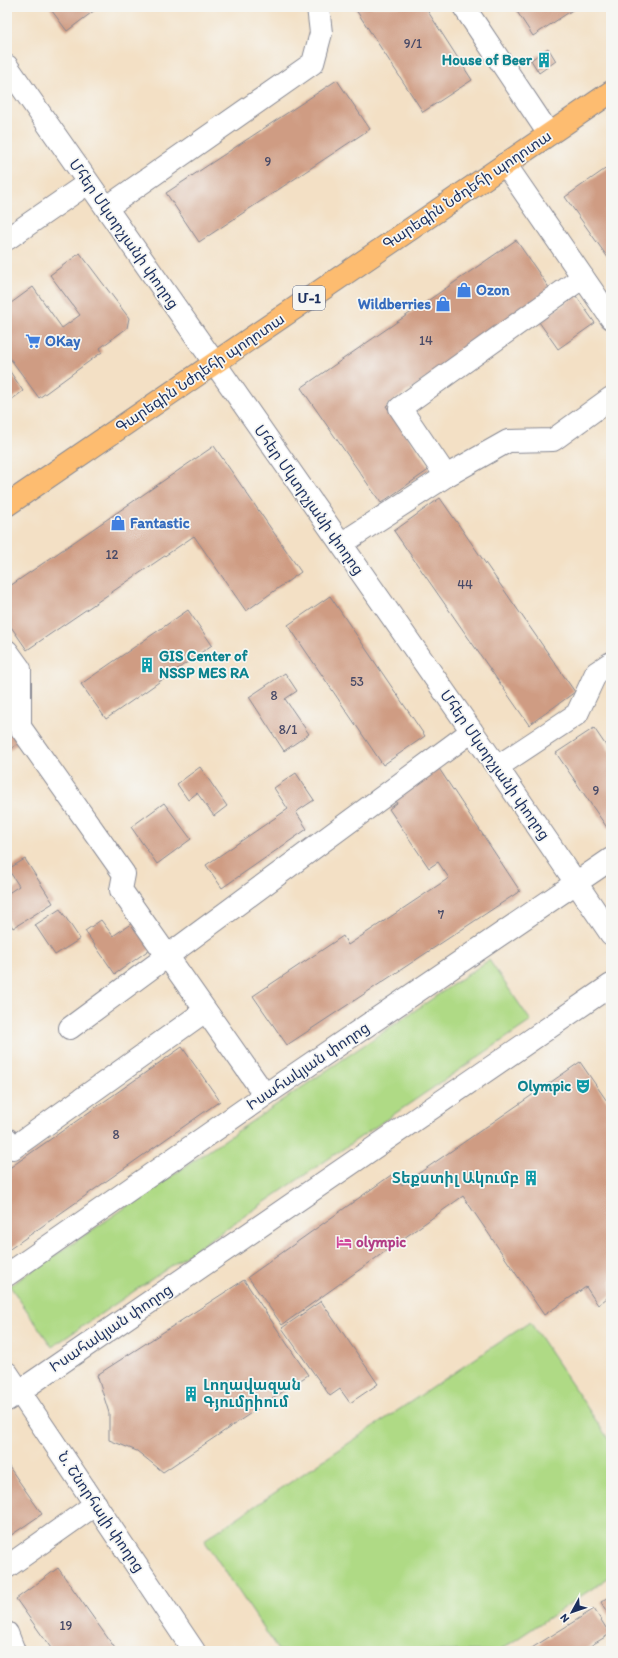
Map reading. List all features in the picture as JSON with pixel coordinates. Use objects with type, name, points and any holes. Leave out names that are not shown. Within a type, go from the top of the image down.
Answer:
[{"type":"highway","name":"Գարեգին Նժդեհի պողոտա","points":[[7,505],[611,92]]},
{"type":"street","points":[[106,208],[313,63],[321,33],[318,7]]},
{"type":"street","points":[[464,7],[548,134]]},
{"type":"street","name":"Մհեր Մկտրչյանի փողոց","points":[[7,66],[472,731],[611,934]]},
{"type":"street","points":[[505,164],[611,318]]},
{"type":"street","points":[[7,239],[88,183]]},
{"type":"street","points":[[446,476],[400,408],[583,277]]},
{"type":"street","points":[[341,544],[446,476],[508,441],[553,440],[611,398]]},
{"type":"street","points":[[7,651],[20,669],[20,727],[124,874],[120,890],[265,1095]]},
{"type":"street","points":[[497,767],[577,714],[596,673],[611,663]]},
{"type":"street","points":[[70,1028],[472,731]]},
{"type":"street","name":"Իսահակյան փողոց","points":[[7,1275],[265,1095],[611,859]]},
{"type":"street","name":"Իսահակյան փողոց","points":[[13,1396],[611,985]]},
{"type":"street","points":[[7,1139],[13,1148],[205,1011]]},
{"type":"street","name":"Ն. Շնորհալի փողոց","points":[[7,1373],[13,1396],[96,1504],[194,1651]]},
{"type":"street","points":[[7,1567],[96,1504]]},
{"type":"street","points":[[7,1633],[14,1651]]},
{"type":"green space","points":[[489,960],[531,1021],[52,1347],[10,1286]]},
{"type":"green space","points":[[530,1322],[611,1443],[611,1576],[499,1651],[279,1651],[204,1540]]},
{"type":"building","points":[[49,7],[99,7],[67,31]]},
{"type":"building","points":[[354,7],[425,7],[472,80],[423,112]]},
{"type":"building","points":[[514,7],[577,7],[533,36]]},
{"type":"building","name":"House of Beer","points":[[548,48],[556,61],[539,73],[531,60]]},
{"type":"building","points":[[337,80],[370,129],[199,242],[166,193]]},
{"type":"building","points":[[611,165],[611,262],[565,197]]},
{"type":"building","points":[[516,240],[552,292],[386,406],[430,469],[381,503],[301,388]]},
{"type":"building","points":[[80,253],[129,318],[127,328],[100,348],[102,352],[39,398],[7,354],[7,306],[33,287],[62,328],[80,315],[50,275]]},
{"type":"building","points":[[576,296],[595,323],[558,349],[539,322]]},
{"type":"building","points":[[7,367],[23,391],[7,403]]},
{"type":"building","points":[[214,446],[301,572],[246,611],[194,536],[27,650],[7,621],[7,588]]},
{"type":"building","points":[[440,498],[575,692],[529,725],[394,531]]},
{"type":"building","points":[[330,596],[425,736],[383,765],[288,625]]},
{"type":"building","name":"GIS Center of NSSP MES RA","points":[[188,610],[212,645],[106,719],[81,684]]},
{"type":"building","points":[[285,673],[297,691],[285,699],[309,734],[284,751],[249,697]]},
{"type":"building","points":[[7,725],[20,742],[7,752]]},
{"type":"building","points":[[594,728],[611,753],[611,827],[608,829],[556,753]]},
{"type":"building","points":[[200,767],[227,806],[214,816],[197,793],[188,800],[177,784]]},
{"type":"building","points":[[438,767],[520,891],[287,1045],[253,996],[343,936],[348,945],[449,878],[438,862],[429,868],[389,809],[397,803],[393,796]]},
{"type":"building","points":[[296,773],[314,800],[296,812],[307,829],[222,888],[206,865],[288,809],[274,788]]},
{"type":"building","points":[[164,803],[191,839],[157,864],[131,827]]},
{"type":"building","points":[[25,859],[53,903],[13,928],[7,918],[7,894],[19,886],[8,869]]},
{"type":"building","points":[[60,909],[80,939],[55,955],[35,925]]},
{"type":"building","points":[[101,920],[113,936],[135,921],[153,947],[115,974],[85,931]]},
{"type":"building","points":[[182,1047],[220,1101],[7,1251],[7,1167],[8,1169]]},
{"type":"building","name":"Տեքստիլ Ակումբ","points":[[580,1062],[611,1107],[611,1295],[598,1305],[586,1287],[544,1315],[463,1196],[282,1325],[248,1277],[394,1173],[402,1185]]},
{"type":"building","name":"Լողավազան Գյումրիում","points":[[244,1280],[308,1375],[163,1472],[137,1451],[109,1440],[109,1413],[97,1375]]},
{"type":"building","points":[[321,1301],[378,1384],[350,1403],[340,1389],[330,1396],[282,1328]]},
{"type":"building","points":[[7,1464],[42,1514],[7,1538]]},
{"type":"building","points":[[58,1568],[117,1651],[53,1651],[16,1599]]},
{"type":"building","points":[[611,1596],[611,1619],[601,1602]]},
{"type":"building","points":[[594,1609],[610,1634],[582,1651],[527,1651]]},
{"type":"place","name":"House of Beer","points":[[544,60]]},
{"type":"place","name":"Ozon","points":[[464,290]]},
{"type":"place","name":"Wildberries","points":[[443,304]]},
{"type":"place","name":"OKay","points":[[33,341]]},
{"type":"place","name":"Fantastic","points":[[118,523]]},
{"type":"place","name":"GIS Center of NSSP MES RA","points":[[147,665]]},
{"type":"place","name":"Olympic","points":[[583,1086]]},
{"type":"place","name":"Տեքստիլ Ակումբ","points":[[531,1178]]},
{"type":"place","name":"olympic","points":[[344,1242]]},
{"type":"place","name":"Լողավազան Գյումրիում","points":[[191,1394]]}]
